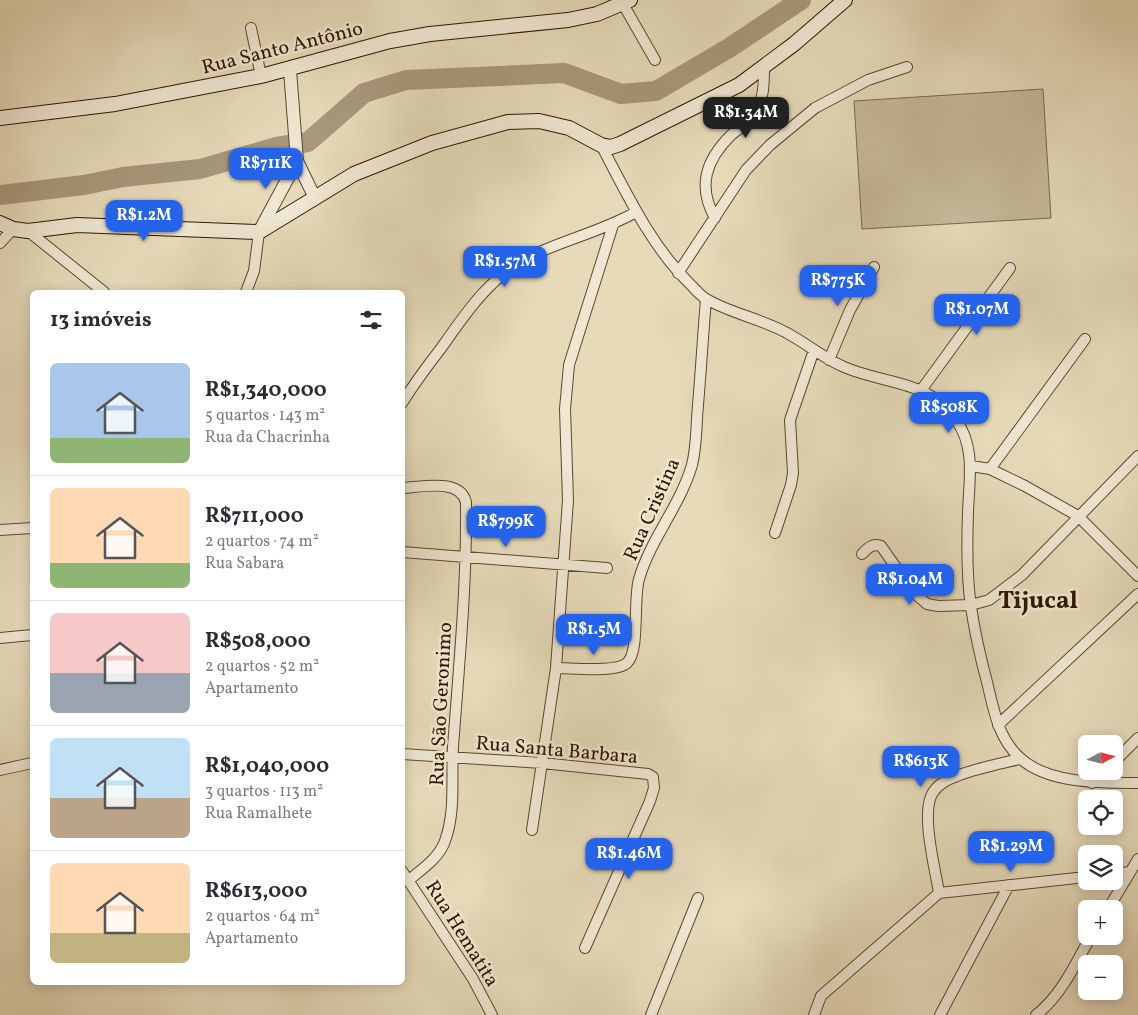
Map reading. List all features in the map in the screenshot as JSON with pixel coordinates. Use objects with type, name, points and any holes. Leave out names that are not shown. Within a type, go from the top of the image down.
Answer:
[{"type":"main road","points":[[6,226],[28,231],[77,225],[259,232],[354,174],[432,143],[508,122],[539,121],[568,128],[601,145],[611,147],[739,85],[814,28],[845,0]]},
{"type":"main road","name":"Rua Santo Antônio","points":[[0,118],[115,104],[290,70],[390,40],[568,20],[597,14],[627,2]]},
{"type":"street","points":[[627,2],[655,60]]},
{"type":"street","points":[[251,28],[261,76]]},
{"type":"street","points":[[715,218],[708,206],[705,182],[710,160],[730,136],[754,116],[764,90],[764,66]]},
{"type":"street","points":[[678,273],[746,170],[770,145],[815,108],[868,80],[907,67]]},
{"type":"street","points":[[290,70],[296,158],[315,198]]},
{"type":"street","points":[[601,145],[636,212],[678,273],[706,300],[786,332],[829,360],[842,366],[878,379],[922,389],[937,399],[957,420],[967,441],[971,466],[968,513],[971,605],[980,655],[998,725],[1005,741],[1020,759],[1046,773],[1092,783],[1138,783]]},
{"type":"street","points":[[247,290],[254,271],[259,232],[296,158]]},
{"type":"street","points":[[405,399],[459,322],[483,292],[504,272],[532,256],[613,225],[636,212]]},
{"type":"street","points":[[532,830],[556,668],[568,500],[565,409],[569,365],[613,225]]},
{"type":"street","points":[[0,242],[6,226]]},
{"type":"street","points":[[28,231],[102,290]]},
{"type":"street","points":[[829,360],[850,310],[874,267]]},
{"type":"street","points":[[922,389],[1010,268]]},
{"type":"street","name":"Rua Cristina","points":[[556,668],[614,668],[626,665],[632,658],[635,601],[639,579],[655,542],[681,494],[692,466],[697,440],[706,300]]},
{"type":"street","points":[[990,469],[1085,339]]},
{"type":"street","points":[[775,533],[791,485],[793,473],[790,420],[814,350]]},
{"type":"street","points":[[862,554],[875,544],[881,546],[914,593],[927,604],[938,606],[971,605],[989,600],[1022,575],[1138,456]]},
{"type":"street","points":[[971,466],[990,469],[1078,516],[1138,576]]},
{"type":"street","name":"Rua São Geronimo","points":[[405,488],[454,488],[464,495],[466,515],[466,558],[453,758],[453,802],[450,826],[444,844],[434,858],[409,880]]},
{"type":"street","points":[[0,530],[30,528]]},
{"type":"street","points":[[405,552],[607,568]]},
{"type":"street","points":[[998,725],[1138,594]]},
{"type":"street","points":[[0,638],[30,635]]},
{"type":"street","points":[[1123,753],[1138,738]]},
{"type":"street","name":"Rua Santa Barbara","points":[[405,754],[542,763],[648,774],[653,777],[655,781],[650,801],[585,948]]},
{"type":"street","points":[[939,892],[928,824],[928,808],[932,793],[940,784],[956,776],[1020,759]]},
{"type":"street","points":[[0,770],[30,763]]},
{"type":"street","points":[[1092,783],[1095,780]]},
{"type":"street","points":[[1113,900],[1138,859]]},
{"type":"street","points":[[1123,873],[1129,872]]},
{"type":"street","name":"Rua Hematita","points":[[405,875],[473,979],[492,1015]]},
{"type":"street","points":[[814,1015],[822,996],[939,892],[1078,878]]},
{"type":"street","points":[[940,1015],[1009,885]]},
{"type":"street","points":[[651,1015],[698,898]]},
{"type":"street","points":[[1036,1015],[1043,1010],[1062,986],[1086,945]]},
{"type":"shaded area","points":[[1043,89],[1051,218],[862,229],[854,101]]},
{"type":"waterway","points":[[0,195],[84,185],[123,177],[200,169],[276,147],[308,142],[364,93],[406,80],[564,73],[621,94],[656,91],[729,48],[801,0]]},
{"type":"district","name":"Tijucal","points":[[1038,599]]}]
